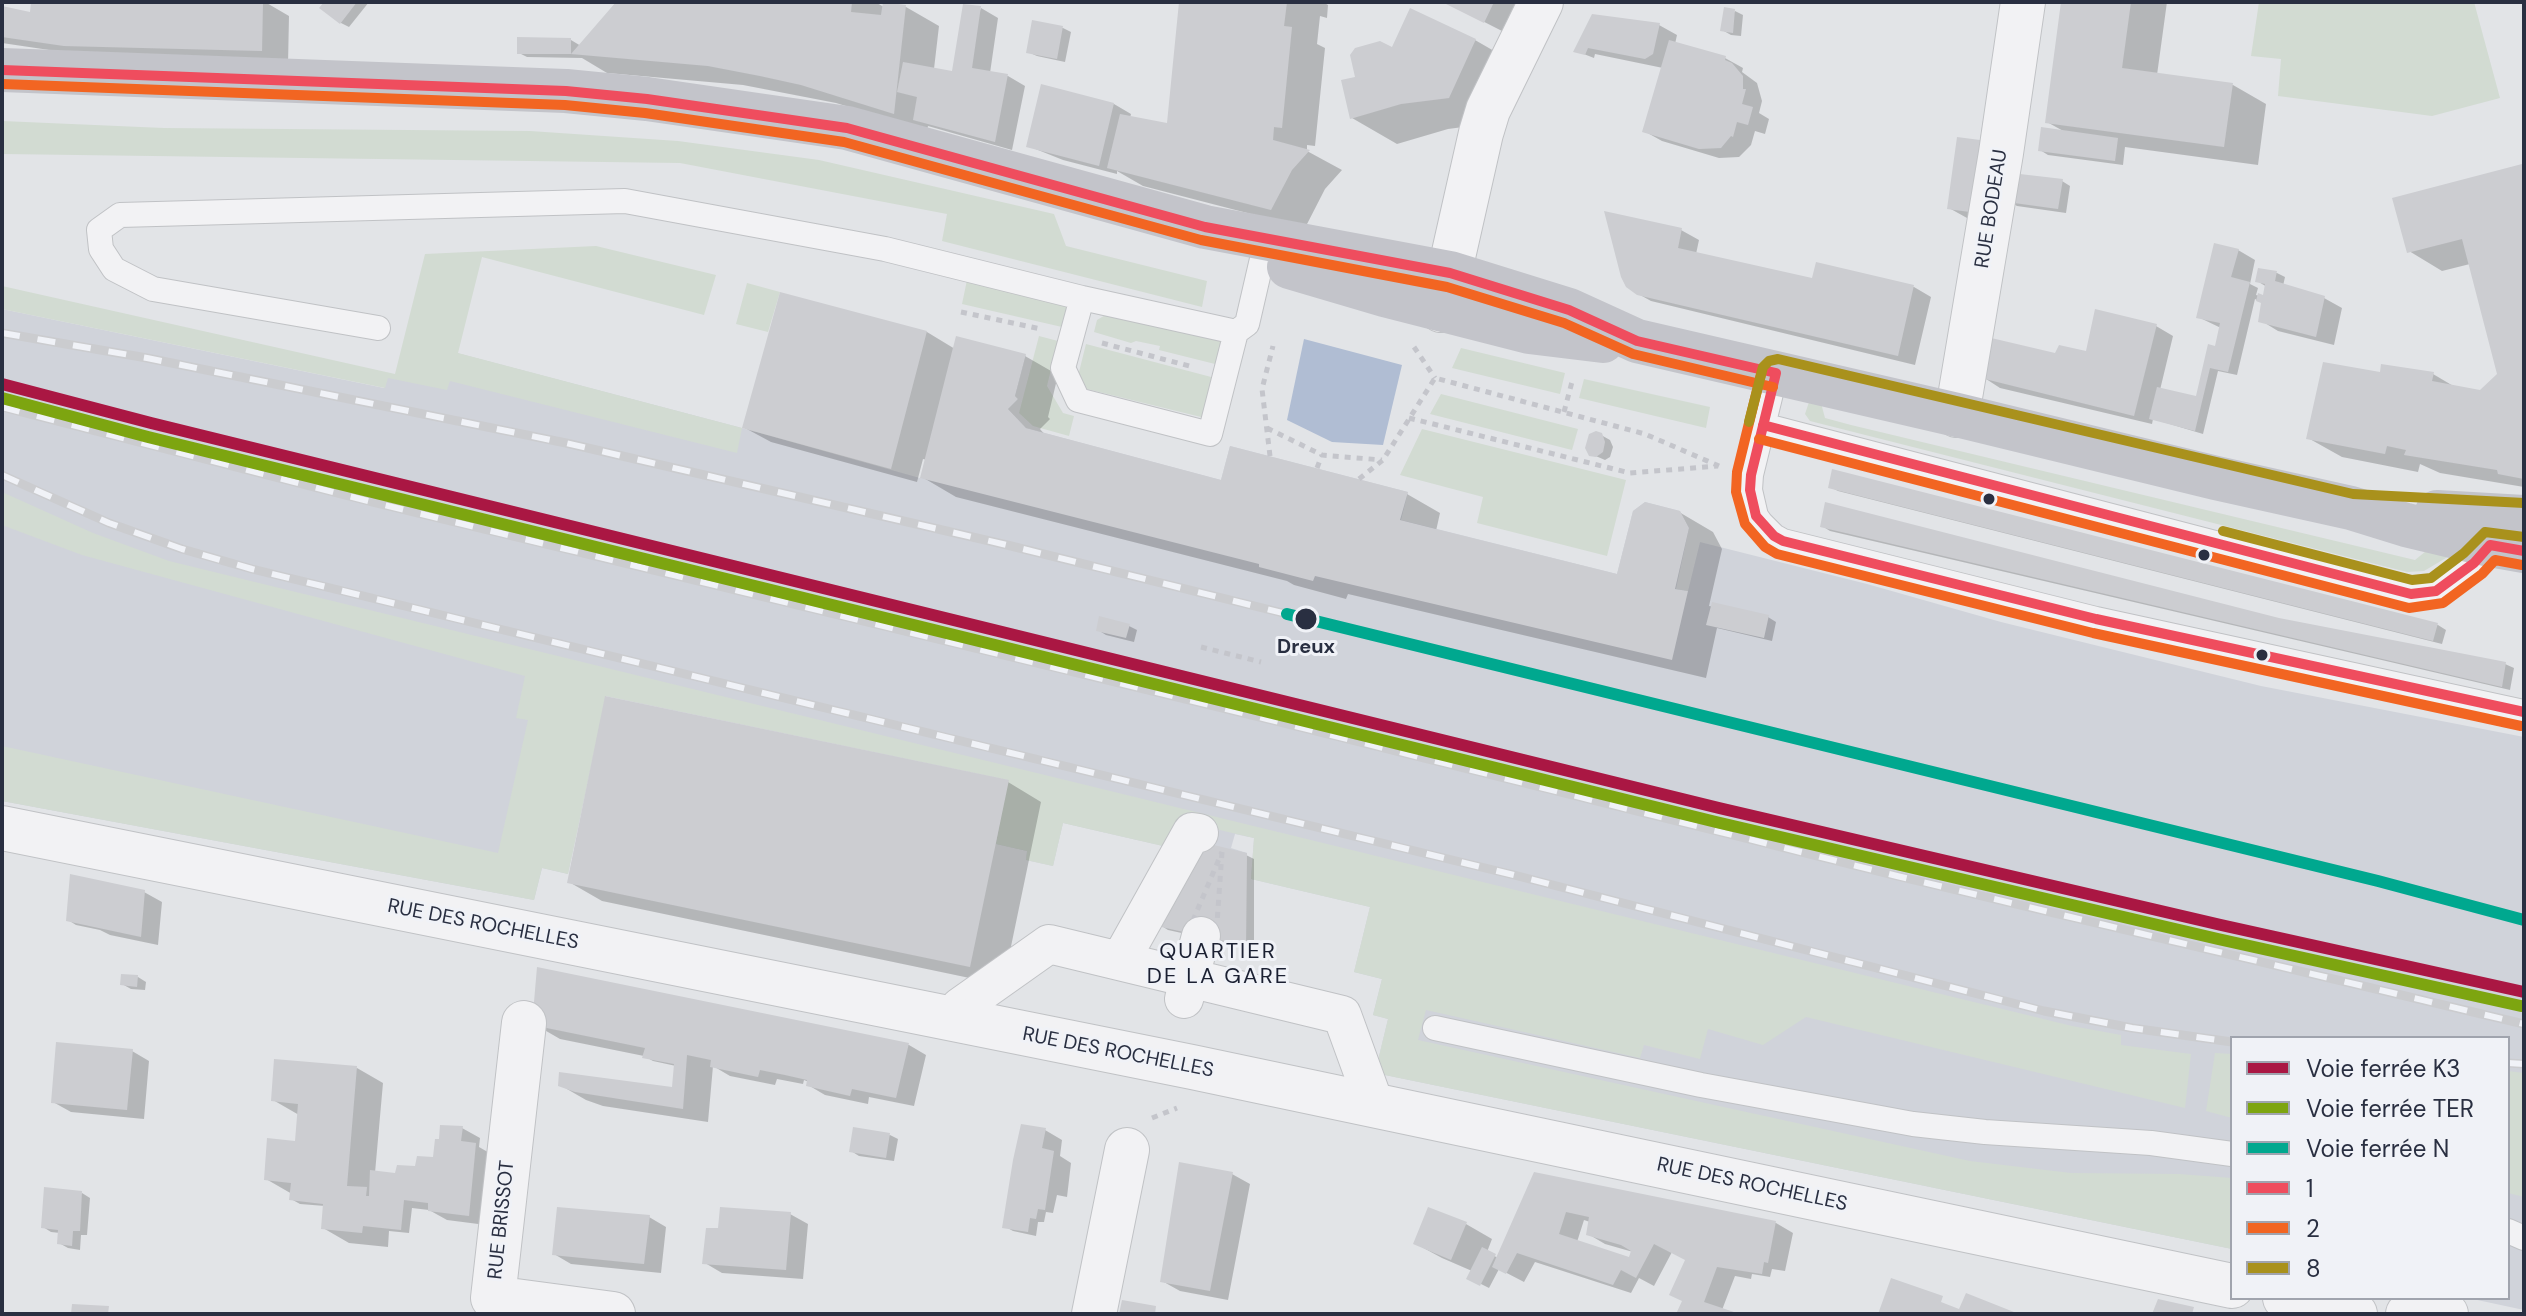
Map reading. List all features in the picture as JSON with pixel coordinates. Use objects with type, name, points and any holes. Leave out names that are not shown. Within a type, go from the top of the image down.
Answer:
[{"type":"main road","points":[[2,70],[537,90],[647,99],[847,128],[1446,291],[1529,332],[1594,341],[1637,341],[2351,508],[2406,525],[2507,548]]},
{"type":"main road","points":[[2,93],[565,109],[644,118],[843,147],[1188,236],[1262,259],[1446,291]]},
{"type":"main road","points":[[2351,508],[2524,517]]},
{"type":"street","points":[[1446,291],[1475,155],[1488,110],[1541,2]]},
{"type":"street","name":"RUE BODEAU","points":[[1957,415],[2023,2]]},
{"type":"street","name":"RUE DES ROCHELLES","points":[[2,828],[1192,1067],[2230,1286]]},
{"type":"street","points":[[1120,961],[1192,832],[1210,843]]},
{"type":"street","points":[[1184,999],[1209,930]]},
{"type":"street","points":[[960,1007],[1049,944],[1342,1015],[1370,1092]]},
{"type":"street","name":"RUE BRISSOT","points":[[524,1023],[493,1298],[613,1314]]},
{"type":"street","points":[[1094,1314],[1127,1150]]},
{"type":"street","points":[[2294,1300],[2355,1314]]},
{"type":"street","points":[[2408,1314],[2446,1314]]},
{"type":"lane","points":[[378,328],[153,289],[114,269],[101,249],[99,230],[120,215],[625,201],[885,249],[1236,332]]},
{"type":"lane","points":[[1082,298],[1063,368],[1078,400],[1210,434],[1236,332],[1247,324],[1262,259]]},
{"type":"lane","points":[[1776,373],[1750,483],[1751,497],[1761,523],[1783,541],[2096,619],[2524,712]]},
{"type":"lane","points":[[1763,425],[2411,594],[2436,591],[2474,563],[2507,548]]},
{"type":"lane","points":[[1435,1028],[1701,1085],[1913,1124],[2151,1143],[2230,1154]]},
{"type":"path","points":[[961,312],[1072,335],[1262,389]]},
{"type":"path","points":[[1270,456],[1262,389],[1273,345]]},
{"type":"path","points":[[1359,479],[1383,460],[1409,418],[1435,378],[1645,434],[1719,466],[1630,473],[1409,418]]},
{"type":"path","points":[[1266,428],[1322,455],[1383,460]]},
{"type":"path","points":[[1317,468],[1322,455]]},
{"type":"path","points":[[1201,647],[1261,662]]},
{"type":"path","points":[[1209,930],[1210,843]]},
{"type":"path","points":[[1127,1150],[1132,1127],[1194,1101],[1192,1067]]},
{"type":"shaded area","points":[[2259,2],[2474,2],[2500,98],[2432,116],[2278,96],[2281,59],[2251,56]]},
{"type":"shaded area","points":[[2,121],[164,128],[530,131],[678,141],[819,160],[1054,214],[1066,246],[1207,281],[1202,307],[942,241],[947,214],[680,163],[2,154]]},
{"type":"shaded area","points":[[596,246],[716,275],[704,315],[482,257],[458,353],[742,428],[737,453],[450,381],[447,390],[388,378],[385,388],[2,309],[2,286],[395,374],[425,254]]},
{"type":"shaded area","points":[[967,280],[1068,305],[1062,327],[962,304]]},
{"type":"shaded area","points":[[747,283],[780,292],[768,332],[736,324]]},
{"type":"shaded area","points":[[2,309],[384,388],[387,378],[457,353],[920,478],[1026,354],[1015,396],[1018,399],[1008,409],[1026,428],[1221,480],[1230,446],[1408,492],[1401,520],[1617,574],[1633,511],[1645,502],[1680,511],[1689,528],[1676,589],[1688,591],[1700,542],[2001,622],[2261,686],[2524,737],[2524,1310],[2477,1300],[2510,1300],[2510,1036],[2230,1036],[2230,1249],[1375,1073],[1388,1019],[1373,1015],[1382,979],[1354,972],[1370,907],[1251,879],[1254,838],[1235,834],[1231,848],[1247,853],[1234,928],[1197,841],[1215,845],[1219,830],[1181,821],[1163,846],[1063,823],[1053,866],[1026,860],[1027,851],[996,844],[1008,780],[606,696],[568,874],[542,868],[534,900],[2,801]]},
{"type":"shaded area","points":[[1107,314],[1224,342],[1219,365],[1159,350],[1160,346],[1136,341],[1131,343],[1094,332],[1097,320]]},
{"type":"shaded area","points":[[1039,336],[1058,341],[1047,386],[1063,413],[1074,416],[1069,436],[1033,426],[1019,413]]},
{"type":"shaded area","points":[[1086,344],[1215,378],[1205,418],[1087,389],[1078,376]]},
{"type":"shaded area","points":[[1461,348],[1565,373],[1560,394],[1452,368]]},
{"type":"shaded area","points":[[1584,379],[1710,407],[1706,428],[1579,398]]},
{"type":"shaded area","points":[[1441,394],[1578,429],[1572,450],[1430,414]]},
{"type":"shaded area","points":[[1809,402],[1821,403],[1825,418],[1851,425],[2415,560],[2431,547],[2456,552],[2424,571],[2407,572],[1810,421],[1805,414]]},
{"type":"shaded area","points":[[1422,429],[1626,480],[1607,556],[1477,523],[1483,497],[1400,475]]},
{"type":"shaded area","points":[[2,492],[93,533],[169,561],[2072,1026],[2121,1035],[2121,1045],[2191,1054],[2185,1108],[1806,1017],[1763,1045],[1708,1029],[1700,1059],[1644,1045],[1640,1058],[1426,1010],[1418,1040],[1970,1161],[2071,1173],[2230,1178],[2230,1249],[1375,1073],[1388,1019],[1373,1015],[1382,979],[1354,972],[1370,907],[1251,879],[1254,838],[1181,821],[1163,846],[1063,823],[1053,866],[1026,860],[1027,851],[996,844],[1008,780],[606,696],[568,874],[542,868],[534,900],[2,801],[2,746],[498,853],[528,720],[516,718],[525,676],[82,555],[2,525]]},
{"type":"shaded area","points":[[2215,1053],[2230,1054],[2230,1117],[2206,1111]]},
{"type":"shaded area","points":[[2510,1071],[2524,1073],[2524,1197],[2510,1194]]},
{"type":"water","points":[[1304,339],[1402,365],[1383,445],[1332,442],[1287,420]]},
{"type":"building","points":[[31,2],[263,2],[262,51],[64,46],[2,37],[2,6],[30,12]]},
{"type":"building","points":[[324,2],[357,2],[340,24],[319,8]]},
{"type":"building","points":[[616,2],[852,2],[851,12],[881,15],[883,2],[906,5],[894,114],[801,85],[708,66],[571,54]]},
{"type":"building","points":[[1179,2],[1287,2],[1284,26],[1292,27],[1282,128],[1274,127],[1273,140],[1310,150],[1292,170],[1271,210],[1107,168],[1120,114],[1167,123]]},
{"type":"building","points":[[1442,2],[1494,2],[1484,23]]},
{"type":"building","points":[[2061,2],[2131,2],[2122,68],[2233,83],[2224,147],[2045,123]]},
{"type":"building","points":[[963,4],[981,6],[972,68],[1008,74],[995,142],[913,120],[917,97],[897,92],[903,62],[952,71]]},
{"type":"building","points":[[1724,7],[1735,9],[1733,33],[1720,31]]},
{"type":"building","points":[[1410,8],[1476,39],[1449,98],[1401,104],[1350,119],[1341,80],[1355,77],[1350,55],[1355,48],[1380,41],[1392,47]]},
{"type":"building","points":[[1592,14],[1660,23],[1653,54],[1645,59],[1588,48],[1585,55],[1573,52]]},
{"type":"building","points":[[1032,20],[1063,26],[1057,59],[1026,53]]},
{"type":"building","points":[[517,37],[571,38],[571,54],[517,54]]},
{"type":"building","points":[[1669,40],[1726,56],[1725,60],[1732,63],[1743,76],[1743,89],[1746,89],[1742,104],[1753,107],[1748,125],[1737,122],[1733,137],[1721,148],[1699,149],[1642,132]]},
{"type":"building","points":[[1041,84],[1114,103],[1099,166],[1026,147]]},
{"type":"building","points":[[1983,120],[1990,121],[1978,213],[1947,209],[1957,137],[1980,140]]},
{"type":"building","points":[[2041,127],[2118,138],[2115,161],[2038,151]]},
{"type":"building","points":[[2522,164],[2524,479],[2498,474],[2497,470],[2404,455],[2406,450],[2387,446],[2385,454],[2306,439],[2323,362],[2380,372],[2381,364],[2434,372],[2432,381],[2480,390],[2497,374],[2462,239],[2407,253],[2392,198]]},
{"type":"building","points":[[2011,173],[2063,179],[2058,209],[2007,202]]},
{"type":"building","points":[[1604,211],[1682,228],[1678,248],[1812,278],[1816,262],[1914,285],[1898,356],[1637,295],[1626,287],[1621,277]]},
{"type":"building","points":[[2214,243],[2239,249],[2231,277],[2250,282],[2228,372],[2210,368],[2195,431],[2149,419],[2157,387],[2196,396],[2208,344],[2215,346],[2220,323],[2196,318]]},
{"type":"building","points":[[2258,268],[2277,271],[2275,281],[2325,296],[2316,337],[2258,322],[2261,303],[2256,301],[2258,293],[2263,295],[2265,284],[2255,282]]},
{"type":"building","points":[[780,292],[927,331],[891,469],[742,428]]},
{"type":"building","points":[[2095,309],[2157,324],[2134,416],[1981,378],[1987,337],[2055,353],[2059,345],[2086,351]]},
{"type":"building","points":[[956,336],[1026,354],[1015,396],[1018,399],[1008,409],[1026,428],[1221,480],[1230,446],[1408,492],[1400,520],[1617,574],[1633,511],[1645,502],[1680,511],[1689,528],[1675,589],[1688,591],[1672,660],[1315,576],[1313,581],[1259,567],[1259,564],[920,478]]},
{"type":"building","points":[[1596,431],[1602,433],[1605,442],[1603,452],[1596,457],[1589,456],[1585,448],[1589,434]]},
{"type":"building","points":[[1832,469],[2438,623],[2433,641],[1828,488]]},
{"type":"building","points":[[1825,502],[2279,618],[2506,662],[2502,687],[1820,527]]},
{"type":"building","points":[[1712,602],[1769,615],[1764,638],[1706,625]]},
{"type":"building","points":[[1099,616],[1130,624],[1126,638],[1096,631]]},
{"type":"building","points":[[605,696],[1009,780],[970,967],[567,883]]},
{"type":"building","points":[[1197,841],[1247,853],[1246,946],[1157,926]]},
{"type":"building","points":[[70,874],[145,890],[141,937],[66,921]]},
{"type":"building","points":[[537,967],[909,1043],[896,1098],[852,1089],[850,1096],[806,1086],[807,1080],[785,1075],[760,1070],[758,1077],[710,1067],[711,1060],[687,1055],[683,1109],[575,1092],[558,1086],[559,1072],[672,1087],[674,1064],[642,1058],[645,1048],[532,1025]]},
{"type":"building","points":[[121,974],[138,975],[137,987],[120,985]]},
{"type":"building","points":[[56,1042],[133,1049],[127,1110],[51,1103]]},
{"type":"building","points":[[274,1059],[357,1066],[347,1186],[367,1187],[366,1196],[369,1196],[370,1170],[395,1173],[397,1165],[415,1166],[417,1156],[433,1157],[440,1125],[463,1126],[461,1141],[476,1143],[469,1216],[428,1211],[428,1203],[404,1200],[401,1230],[363,1226],[362,1233],[321,1229],[323,1204],[289,1200],[291,1183],[264,1180],[267,1138],[295,1141],[298,1104],[271,1101]]},
{"type":"building","points":[[1021,1124],[1046,1128],[1042,1148],[1054,1151],[1045,1210],[1038,1209],[1036,1219],[1030,1218],[1028,1232],[1002,1228]]},
{"type":"building","points":[[853,1127],[890,1133],[886,1158],[849,1152]]},
{"type":"building","points":[[1179,1162],[1233,1172],[1210,1291],[1160,1282]]},
{"type":"building","points":[[1534,1172],[1776,1221],[1768,1263],[1764,1262],[1762,1274],[1717,1267],[1704,1302],[1740,1314],[1676,1314],[1682,1301],[1669,1295],[1685,1260],[1654,1244],[1636,1278],[1621,1270],[1613,1285],[1517,1253],[1506,1274],[1492,1267]],"holes":[[[1566,1212],[1589,1217],[1586,1235],[1621,1245],[1631,1251],[1629,1257],[1559,1234]]]},
{"type":"building","points":[[44,1187],[82,1191],[80,1231],[73,1231],[72,1246],[57,1244],[58,1230],[41,1228]]},
{"type":"building","points":[[557,1207],[650,1215],[644,1264],[552,1255]]},
{"type":"building","points":[[720,1207],[791,1212],[786,1270],[702,1264],[706,1228],[718,1228]]},
{"type":"building","points":[[1428,1207],[1467,1222],[1451,1260],[1413,1244]]},
{"type":"building","points":[[1482,1247],[1496,1254],[1480,1286],[1466,1279]]},
{"type":"building","points":[[1891,1278],[1943,1296],[1941,1302],[1959,1309],[1966,1293],[2019,1314],[1878,1314]]},
{"type":"building","points":[[2158,1299],[2194,1307],[2192,1314],[2152,1314]]},
{"type":"building","points":[[1122,1300],[1156,1306],[1155,1314],[1119,1314]]},
{"type":"building","points":[[72,1304],[109,1306],[108,1314],[71,1314]]},
{"type":"railway","points":[[2,333],[147,358],[566,443],[1007,545],[1287,614]]},
{"type":"railway","points":[[2,407],[372,502],[1267,719],[1897,876],[2524,1024]]},
{"type":"railway","points":[[2,475],[109,523],[252,569],[1514,875],[2044,1011],[2132,1028],[2230,1042]]},
{"type":"railway","points":[[2510,1063],[2524,1064]]},
{"type":"rail line","name":"K3","points":[[2,384],[1719,808],[2524,992]]},
{"type":"rail line","name":"TER","points":[[2,398],[148,437],[1716,822],[2521,1006]]},
{"type":"rail line","name":"N","points":[[1287,614],[2378,881],[2524,920]]},
{"type":"transit line","name":"1","points":[[2,70],[566,91],[647,99],[847,128],[1205,227],[1450,273],[1569,310],[1637,341],[1776,373]]},
{"type":"transit line","name":"2","points":[[2,84],[565,105],[645,113],[844,142],[1201,240],[1447,287],[1564,323],[1633,354],[1773,387]]},
{"type":"transit line","name":"8","points":[[1749,422],[1763,367],[1769,361],[1778,359],[2353,494],[2524,503]]},
{"type":"transit line","name":"2","points":[[1762,370],[1737,472],[1736,492],[1745,524],[1765,547],[1777,554],[2093,633],[2521,726]]},
{"type":"transit line","name":"1","points":[[1776,373],[1750,490],[1756,516],[1774,536],[1783,541],[2096,619],[2524,712]]},
{"type":"transit line","name":"1","points":[[1763,425],[2411,594],[2436,591],[2474,563],[2490,545],[2524,551]]},
{"type":"transit line","name":"2","points":[[1759,439],[2409,608],[2443,603],[2482,574],[2495,560],[2522,565]]},
{"type":"transit line","name":"8","points":[[2223,531],[2412,580],[2431,578],[2485,532],[2524,537]]},
{"type":"place","name":"Dreux","points":[[1306,619]]},
{"type":"district","name":"QUARTIER DE LA GARE","points":[[1218,964]]}]
